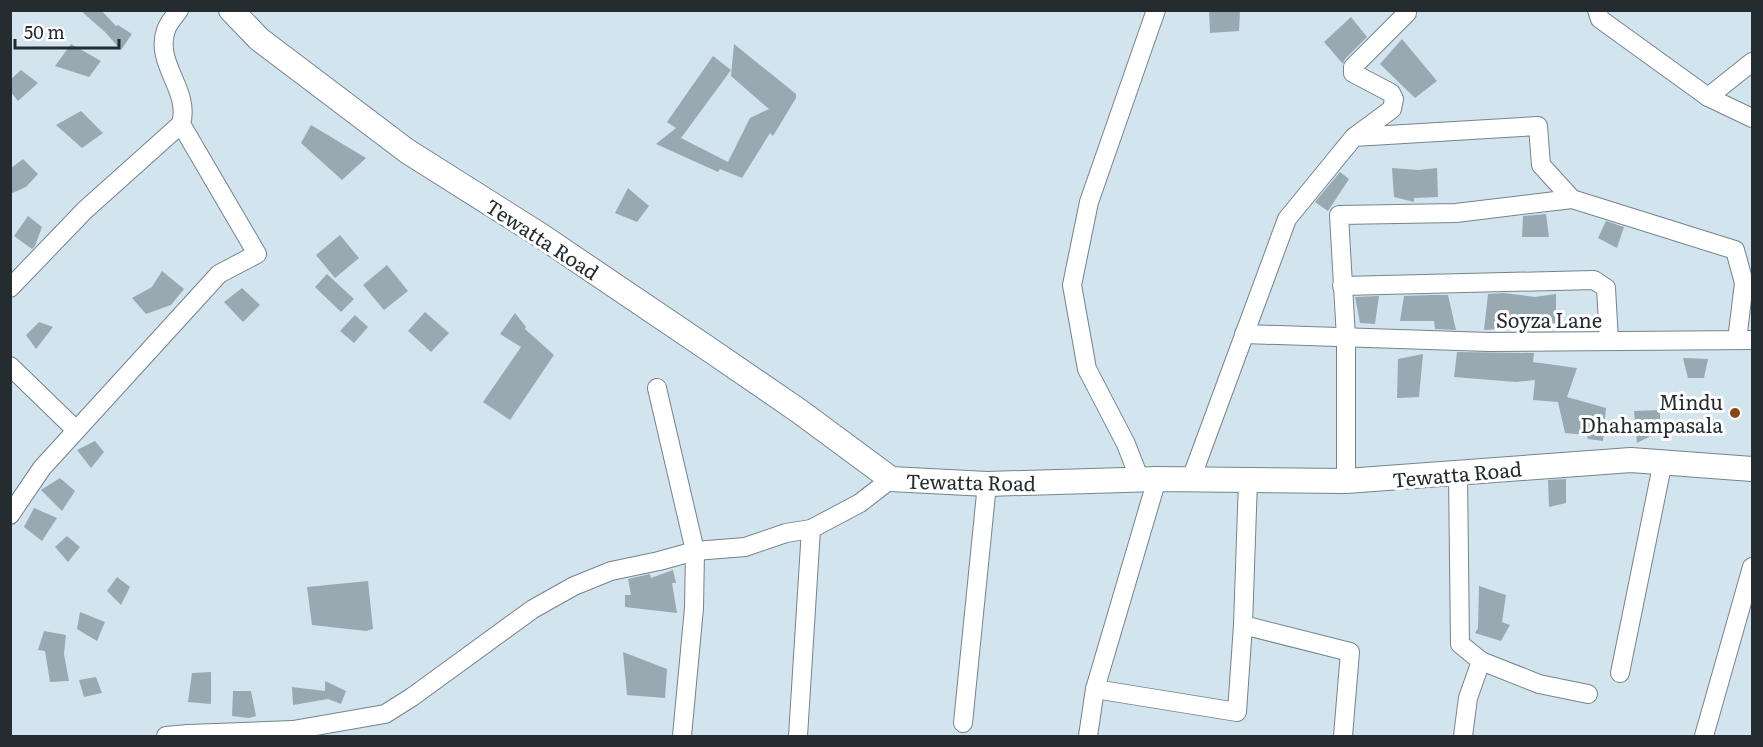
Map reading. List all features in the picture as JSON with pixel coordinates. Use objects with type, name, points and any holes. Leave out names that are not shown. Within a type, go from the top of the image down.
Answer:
[{"type":"main road","name":"Tewatta Road","points":[[231,10],[259,39],[407,151],[540,235],[713,351],[891,479],[987,483],[1191,479],[1346,481],[1620,461],[1663,461],[1752,469]]},
{"type":"street","points":[[10,288],[84,210],[181,124],[184,114],[183,102],[165,59],[162,44],[166,27],[179,10]]},
{"type":"street","points":[[1088,736],[1095,689],[1149,480],[1126,444],[1087,369],[1072,285],[1089,202],[1156,10]]},
{"type":"street","points":[[1597,10],[1600,19],[1708,97],[1752,118]]},
{"type":"street","points":[[1191,479],[1287,219],[1354,137],[1392,109],[1394,99],[1391,93],[1353,73],[1353,67],[1407,13]]},
{"type":"street","points":[[1708,97],[1752,62]]},
{"type":"street","points":[[10,515],[42,468],[219,274],[257,254],[181,124]]},
{"type":"street","points":[[1354,137],[1538,126],[1541,165],[1572,199]]},
{"type":"street","points":[[1346,481],[1346,338],[1339,215],[1456,213],[1572,199],[1735,250],[1744,283],[1745,340]]},
{"type":"street","points":[[1342,286],[1594,280],[1606,288],[1609,341]]},
{"type":"street","name":"Soyza Lane","points":[[1244,334],[1489,342],[1745,340]]},
{"type":"street","points":[[10,366],[76,430]]},
{"type":"street","points":[[657,388],[695,551],[694,608],[682,736]]},
{"type":"street","points":[[1620,674],[1663,461]]},
{"type":"street","points":[[1458,473],[1460,644],[1481,661],[1539,684],[1588,694]]},
{"type":"street","points":[[175,736],[293,730],[385,714],[533,609],[574,586],[611,571],[695,551],[745,546],[786,533],[810,529],[860,503],[891,479]]},
{"type":"street","points":[[1095,689],[1237,712],[1243,625],[1248,480]]},
{"type":"street","points":[[963,723],[987,483]]},
{"type":"street","points":[[798,736],[810,529]]},
{"type":"street","points":[[1704,736],[1752,567]]},
{"type":"street","points":[[1243,625],[1350,652],[1342,736]]},
{"type":"street","points":[[1463,736],[1468,698],[1481,661]]},
{"type":"building","points":[[80,10],[101,10],[116,26],[132,34],[121,50],[105,32]]},
{"type":"building","points":[[1209,10],[1240,10],[1239,31],[1210,33]]},
{"type":"building","points":[[1351,17],[1367,37],[1345,59],[1343,64],[1324,42]]},
{"type":"building","points":[[1402,39],[1437,81],[1415,98],[1380,64]]},
{"type":"building","points":[[71,44],[101,61],[89,77],[55,66]]},
{"type":"building","points":[[734,44],[796,94],[796,98],[773,136],[770,133],[742,178],[720,169],[718,172],[656,144],[676,128],[667,122],[713,56],[731,70],[681,138],[728,162],[750,118],[769,109],[731,76]]},
{"type":"building","points":[[21,70],[38,83],[18,101],[10,91],[10,80]]},
{"type":"building","points":[[81,111],[103,133],[82,148],[56,125]]},
{"type":"building","points":[[311,125],[366,158],[342,180],[301,143]]},
{"type":"building","points":[[23,159],[38,174],[26,187],[10,194],[10,169]]},
{"type":"building","points":[[1392,168],[1418,170],[1437,168],[1438,197],[1414,198],[1414,202],[1394,197]]},
{"type":"building","points":[[1340,172],[1349,179],[1328,211],[1315,202]]},
{"type":"building","points":[[628,188],[649,206],[637,222],[615,213]]},
{"type":"building","points":[[1546,214],[1549,237],[1522,237],[1523,216]]},
{"type":"building","points":[[28,216],[42,227],[32,249],[14,236]]},
{"type":"building","points":[[1606,221],[1624,227],[1617,248],[1598,238]]},
{"type":"building","points":[[340,235],[359,258],[335,278],[316,255]]},
{"type":"building","points":[[387,265],[408,291],[384,310],[363,285]]},
{"type":"building","points":[[162,271],[184,289],[171,305],[146,314],[132,298],[152,287]]},
{"type":"building","points":[[327,274],[354,299],[341,312],[315,287]]},
{"type":"building","points":[[242,288],[260,305],[243,322],[224,302]]},
{"type":"building","points":[[1504,293],[1535,297],[1556,294],[1556,323],[1541,324],[1540,317],[1509,323],[1510,328],[1484,330],[1488,294]]},
{"type":"building","points":[[1448,295],[1456,330],[1435,329],[1434,321],[1400,321],[1404,296]]},
{"type":"building","points":[[1379,296],[1375,324],[1360,323],[1355,297]]},
{"type":"building","points":[[425,312],[449,333],[431,352],[408,331]]},
{"type":"building","points":[[515,313],[526,327],[525,329],[554,355],[510,420],[483,402],[521,347],[500,334]]},
{"type":"building","points":[[355,315],[368,327],[354,343],[340,331]]},
{"type":"building","points":[[39,322],[53,327],[36,349],[26,335]]},
{"type":"building","points":[[1457,352],[1534,353],[1533,362],[1577,368],[1567,397],[1606,408],[1603,441],[1588,439],[1587,435],[1565,433],[1558,402],[1533,400],[1535,380],[1516,382],[1454,377]]},
{"type":"building","points":[[1423,354],[1419,397],[1397,398],[1398,359]]},
{"type":"building","points":[[1683,358],[1708,359],[1704,378],[1688,378]]},
{"type":"building","points":[[1660,410],[1660,431],[1637,443],[1634,411]]},
{"type":"building","points":[[95,441],[104,452],[91,468],[77,450]]},
{"type":"building","points":[[60,478],[75,491],[62,511],[41,490]]},
{"type":"building","points":[[1566,479],[1566,503],[1549,507],[1548,480]]},
{"type":"building","points":[[34,508],[57,518],[42,541],[24,527]]},
{"type":"building","points":[[67,536],[80,547],[68,562],[55,547]]},
{"type":"building","points":[[673,570],[676,583],[672,583],[677,613],[625,607],[625,595],[631,595],[628,579],[650,574],[651,578]]},
{"type":"building","points":[[117,577],[130,587],[121,605],[107,591]]},
{"type":"building","points":[[368,581],[373,629],[366,631],[312,625],[307,587]]},
{"type":"building","points":[[1479,586],[1506,595],[1502,622],[1510,625],[1501,641],[1475,633],[1478,628]]},
{"type":"building","points":[[80,612],[105,622],[97,641],[77,629]]},
{"type":"building","points":[[44,631],[66,635],[64,654],[69,681],[50,682],[45,651],[38,650]]},
{"type":"building","points":[[623,652],[667,669],[665,698],[627,695]]},
{"type":"building","points":[[211,672],[211,704],[188,702],[192,673]]},
{"type":"building","points":[[96,677],[102,693],[84,697],[79,680]]},
{"type":"building","points":[[325,681],[346,691],[341,704],[328,699],[293,705],[292,687],[325,691]]},
{"type":"building","points":[[233,691],[251,691],[256,716],[249,718],[232,716]]},
{"type":"place","name":"Mindu Dhahampasala","points":[[1735,413]]}]
